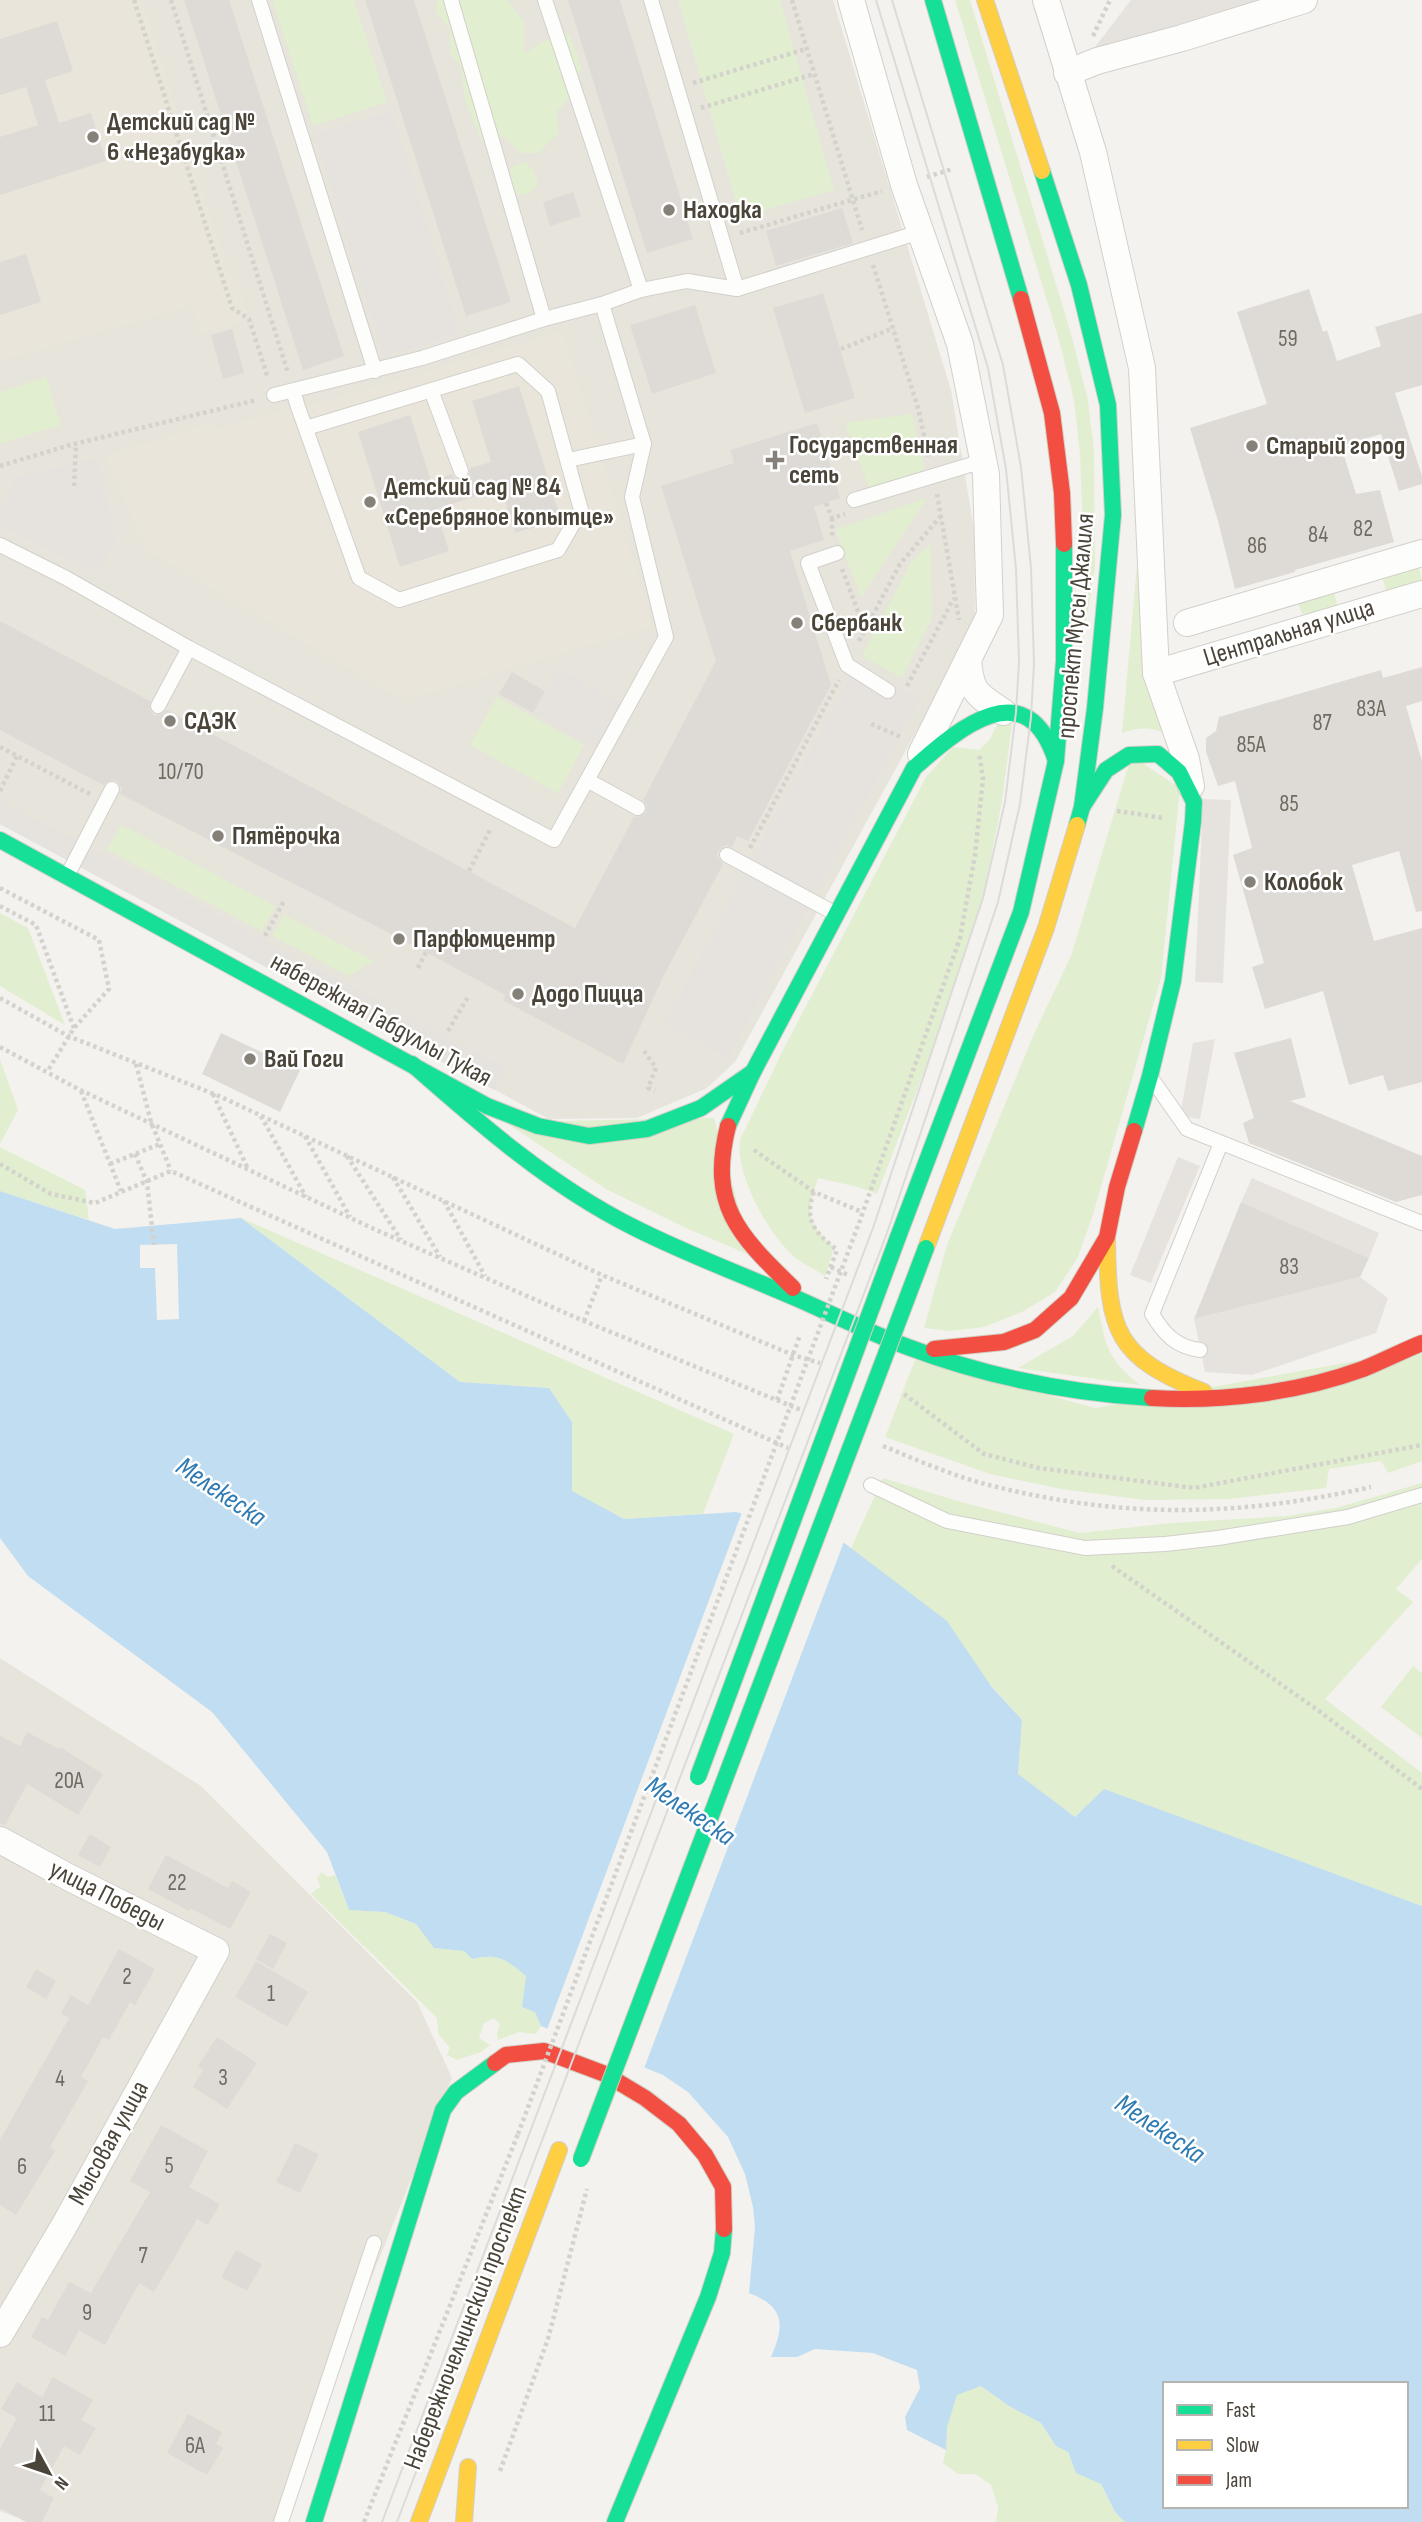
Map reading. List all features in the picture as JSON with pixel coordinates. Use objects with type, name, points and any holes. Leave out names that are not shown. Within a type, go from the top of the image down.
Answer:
[{"type":"main road","name":"проспект Мусы Джалиля","points":[[690,1798],[1021,912],[1056,761],[1064,661],[1065,588],[1062,494],[1052,413],[1012,264],[933,0]]},
{"type":"main road","name":"проспект Мусы Джалиля","points":[[583,2169],[1046,928],[1082,807],[1095,708],[1113,515],[1108,405],[1080,285],[985,0]]},
{"type":"main road","points":[[811,1305],[754,1250],[732,1218],[721,1183],[722,1153],[728,1125],[752,1072],[919,758],[975,721],[1003,712],[1016,712],[1031,718],[1046,733],[1056,761]]},
{"type":"main road","points":[[1082,807],[1106,770],[1129,755],[1148,754],[1158,754],[1179,772],[1194,802],[1173,981],[1150,1076],[1117,1187],[1107,1237],[1108,1299],[1122,1338],[1135,1355],[1159,1373],[1220,1399]]},
{"type":"main road","name":"набережная Габдуллы Тукая","points":[[0,840],[487,1106],[538,1126],[589,1136],[647,1129],[701,1108],[752,1072]]},
{"type":"main road","points":[[412,1064],[535,1167],[594,1206],[633,1227],[918,1351],[986,1372],[1063,1390],[1134,1399],[1220,1399],[1303,1388],[1386,1362],[1422,1343]]},
{"type":"main road","points":[[918,1351],[1004,1342],[1035,1330],[1071,1298],[1107,1237]]},
{"type":"main road","points":[[314,2522],[443,2110],[456,2092],[506,2055],[544,2051],[605,2074],[654,2104],[679,2124],[705,2155],[723,2187],[725,2218],[722,2253],[708,2297],[615,2522]]},
{"type":"main road","points":[[583,2085],[593,2059]]},
{"type":"main road","name":"Набережночелнинский проспект","points":[[419,2522],[561,2144]]},
{"type":"main road","name":"Набережночелнинский проспект","points":[[447,2522],[470,2460],[464,2522]]},
{"type":"street","points":[[851,0],[898,164],[960,344],[986,474],[990,615],[919,758]]},
{"type":"street","points":[[1046,0],[1093,152],[1142,368],[1156,673],[1186,759],[1194,802]]},
{"type":"street","points":[[1067,73],[1097,61],[1304,0]]},
{"type":"street","points":[[1095,708],[1146,460]]},
{"type":"street","points":[[1187,623],[1422,553]]},
{"type":"street","points":[[1369,568],[1381,606]]},
{"type":"street","points":[[1339,578],[1350,615]]},
{"type":"street","name":"Центральная улица","points":[[1156,673],[1422,594]]},
{"type":"street","points":[[968,660],[975,692],[1003,712]]},
{"type":"street","name":"улица Победы","points":[[0,1840],[216,1951]]},
{"type":"street","name":"Мысовая улица","points":[[0,2334],[64,2226],[216,1951]]},
{"type":"lane","points":[[259,0],[375,371]]},
{"type":"lane","points":[[451,0],[544,319]]},
{"type":"lane","points":[[545,0],[641,290]]},
{"type":"lane","points":[[651,0],[737,289]]},
{"type":"lane","points":[[274,396],[422,358],[641,290],[687,281],[737,289],[920,232]]},
{"type":"lane","points":[[0,545],[554,840],[666,637],[632,497],[644,444],[602,304]]},
{"type":"lane","points":[[293,391],[306,428],[359,578],[399,600],[558,550],[581,510],[548,391],[518,364],[306,428]]},
{"type":"lane","points":[[431,390],[461,471]]},
{"type":"lane","points":[[568,460],[644,444]]},
{"type":"lane","points":[[854,500],[983,461]]},
{"type":"lane","points":[[836,554],[808,563],[847,665],[888,691]]},
{"type":"lane","points":[[159,706],[189,648]]},
{"type":"lane","points":[[587,780],[639,808]]},
{"type":"lane","points":[[67,876],[113,789]]},
{"type":"lane","points":[[727,855],[837,915]]},
{"type":"lane","points":[[1150,1076],[1187,1129],[1422,1223]]},
{"type":"lane","points":[[1200,1350],[1177,1344],[1159,1326],[1152,1314],[1221,1143]]},
{"type":"lane","points":[[872,1485],[947,1521],[1085,1548],[1218,1538],[1348,1517],[1422,1495]]},
{"type":"lane","points":[[281,2522],[374,2243]]},
{"type":"path","points":[[0,466],[76,444],[274,396],[249,319],[232,308],[134,0]]},
{"type":"path","points":[[171,0],[293,391]]},
{"type":"path","points":[[792,0],[918,408],[934,476],[960,627]]},
{"type":"path","points":[[1093,36],[1110,0]]},
{"type":"path","points":[[676,89],[806,49]]},
{"type":"path","points":[[683,113],[814,74]]},
{"type":"path","points":[[918,180],[963,166]]},
{"type":"path","points":[[722,239],[890,189]]},
{"type":"path","points":[[841,349],[894,328]]},
{"type":"path","points":[[74,486],[76,444]]},
{"type":"path","points":[[742,864],[900,564],[941,516]]},
{"type":"path","points":[[836,554],[865,631]]},
{"type":"path","points":[[888,691],[904,691],[955,597]]},
{"type":"path","points":[[871,724],[919,758]]},
{"type":"path","points":[[0,747],[86,792]]},
{"type":"path","points":[[364,2522],[519,2134],[859,1223],[960,938],[975,855],[983,778],[979,750],[970,748]]},
{"type":"path","points":[[0,791],[18,756]]},
{"type":"path","points":[[469,871],[500,812]]},
{"type":"path","points":[[0,888],[99,940],[109,989],[74,1028],[47,1072]]},
{"type":"path","points":[[265,936],[285,899]]},
{"type":"path","points":[[0,906],[36,925],[74,1028]]},
{"type":"path","points":[[418,968],[426,952]]},
{"type":"path","points":[[0,998],[68,1037],[212,1093],[602,1275],[793,1354],[831,1366]]},
{"type":"path","points":[[448,1031],[468,998]]},
{"type":"path","points":[[0,1047],[80,1090],[351,1219],[584,1321],[813,1416]]},
{"type":"path","points":[[644,1051],[656,1068],[648,1088]]},
{"type":"path","points":[[136,1064],[151,1122],[171,1171],[795,1451]]},
{"type":"path","points":[[80,1090],[121,1191]]},
{"type":"path","points":[[212,1093],[248,1169]]},
{"type":"path","points":[[260,1115],[306,1197]]},
{"type":"path","points":[[304,1135],[351,1219]]},
{"type":"path","points":[[110,1164],[160,1144]]},
{"type":"path","points":[[135,1154],[147,1181],[155,1245]]},
{"type":"path","points":[[346,1155],[402,1241]]},
{"type":"path","points":[[0,1164],[51,1194],[95,1203],[171,1171]]},
{"type":"path","points":[[393,1176],[440,1257]]},
{"type":"path","points":[[814,1192],[862,1212]]},
{"type":"path","points":[[443,1200],[486,1278]]},
{"type":"path","points":[[584,1321],[602,1275]]},
{"type":"path","points":[[903,1394],[984,1454],[1039,1468],[1194,1488],[1422,1445]]},
{"type":"path","points":[[874,1442],[986,1484],[1056,1499],[1120,1508],[1166,1511],[1232,1509],[1310,1501],[1374,1487]]},
{"type":"path","points":[[1085,1548],[1319,1711],[1422,1788]]},
{"type":"path","points":[[499,2476],[548,2339],[583,2169]]},
{"type":"shaded area","points":[[0,0],[833,0],[951,390],[974,530],[975,624],[735,1062],[707,1088],[637,1118],[549,1119],[0,824]]},
{"type":"shaded area","name":"Детский сад № 6 «Незабудка»","points":[[0,0],[143,0],[229,274],[237,277],[249,319],[200,334],[192,305],[0,361]]},
{"type":"shaded area","points":[[1131,0],[1261,0],[1092,51]]},
{"type":"shaded area","points":[[392,111],[460,333],[384,357],[315,134]]},
{"type":"shaded area","name":"Детский сад № 84 «Серебряное копытце»","points":[[562,331],[653,626],[408,699],[394,695],[145,549],[106,456],[211,423],[217,429],[308,404],[309,406]]},
{"type":"shaded area","points":[[97,458],[116,538],[99,574],[0,526],[0,514],[16,477]]},
{"type":"shaded area","points":[[856,665],[920,699],[728,1058],[664,1024]]},
{"type":"shaded area","points":[[558,668],[628,707],[602,752],[533,713]]},
{"type":"shaded area","points":[[1203,799],[1231,800],[1223,983],[1195,982]]},
{"type":"shaded area","points":[[0,800],[509,1069],[494,1090],[0,824]]},
{"type":"shaded area","points":[[1215,1039],[1200,1119],[1180,1116],[1193,1043]]},
{"type":"shaded area","points":[[1178,1157],[1200,1166],[1151,1283],[1130,1275]]},
{"type":"shaded area","points":[[1252,1178],[1379,1233],[1369,1258],[1241,1202]]},
{"type":"shaded area","points":[[1360,1277],[1388,1298],[1376,1333],[1252,1375],[1205,1372],[1194,1319]]},
{"type":"shaded area","points":[[0,1658],[201,1786],[417,2002],[452,2078],[273,2522],[29,2522],[0,2511]]},
{"type":"green space","points":[[272,0],[354,0],[387,102],[313,126]]},
{"type":"green space","points":[[437,0],[508,0],[524,23],[524,54],[544,41],[569,33],[581,67],[570,98],[557,111],[558,133],[539,153],[521,153],[504,137],[481,140],[466,103],[460,65],[450,53],[450,29],[436,12]]},
{"type":"green space","points":[[678,0],[780,0],[834,190],[740,217]]},
{"type":"green space","points":[[955,0],[970,0],[1071,334],[1088,400],[1094,452],[1095,566],[1082,647],[1084,565],[1080,453],[1074,400],[1059,340]]},
{"type":"green space","points":[[524,162],[534,170],[538,184],[529,194],[516,194],[509,179],[510,168]]},
{"type":"green space","points":[[46,377],[61,425],[0,444],[0,392]]},
{"type":"green space","points":[[912,414],[925,469],[869,488],[845,423]]},
{"type":"green space","points":[[927,498],[861,597],[835,530]]},
{"type":"green space","points":[[931,544],[932,618],[902,678],[862,656],[911,562]]},
{"type":"green space","points":[[1137,565],[1143,656],[1169,736],[1146,728],[1122,733]]},
{"type":"green space","points":[[1409,566],[1419,568],[1422,581],[1413,587],[1386,591],[1383,579],[1389,572]]},
{"type":"green space","points":[[1334,592],[1337,604],[1329,611],[1302,614],[1298,602]]},
{"type":"green space","points":[[497,697],[584,745],[558,793],[470,745]]},
{"type":"green space","points":[[998,723],[1012,724],[1002,801],[983,898],[934,1046],[877,1194],[818,1178],[811,1201],[811,1217],[818,1231],[834,1248],[825,1276],[797,1259],[787,1249],[756,1205],[743,1170],[740,1140],[782,1052],[926,777],[953,747],[979,750],[990,739]]},
{"type":"green space","points":[[1136,759],[1180,788],[1161,978],[1092,1218],[1077,1259],[1055,1292],[1022,1312],[984,1327],[951,1331],[924,1328],[947,1245],[1033,1036],[1071,956],[1129,764]]},
{"type":"green space","points":[[121,825],[275,906],[262,931],[107,850]]},
{"type":"green space","points":[[0,913],[28,928],[65,1025],[0,986]]},
{"type":"green space","points":[[284,915],[374,961],[349,976],[272,936]]},
{"type":"green space","points":[[0,1059],[18,1110],[0,1144]]},
{"type":"green space","points":[[714,1118],[752,1256],[606,1189],[505,1122]]},
{"type":"green space","points":[[0,1147],[85,1190],[89,1220],[0,1191]]},
{"type":"green space","points":[[241,1218],[734,1434],[703,1514],[624,1519],[571,1491],[572,1422],[549,1388],[460,1382]]},
{"type":"green space","points":[[1098,1307],[1103,1332],[1114,1359],[1140,1385],[1018,1368],[1073,1336]]},
{"type":"green space","points":[[1422,1349],[1422,1461],[1388,1473],[1381,1461],[1329,1469],[1326,1488],[1229,1499],[1144,1500],[1061,1489],[990,1474],[885,1437],[915,1360],[1096,1408]]},
{"type":"green space","points":[[883,1478],[961,1502],[1080,1533],[1171,1523],[1288,1516],[1336,1508],[1422,1483],[1422,1559],[1396,1589],[1413,1602],[1325,1699],[1422,1773],[1422,1906],[1104,1790],[1075,1817],[1018,1774],[1022,1720],[992,1686],[851,1548]]},
{"type":"green space","points":[[1413,1666],[1422,1673],[1422,1738],[1381,1707]]},
{"type":"green space","points":[[322,1872],[328,1877],[335,1875],[349,1910],[385,1912],[416,1924],[435,1948],[464,1951],[472,1959],[495,1957],[512,1965],[526,1976],[522,2007],[535,2012],[541,2026],[536,2034],[519,2032],[498,2040],[500,2024],[494,2018],[484,2023],[479,2038],[490,2045],[481,2052],[457,2060],[447,2055],[450,2048],[438,2033],[437,2018],[311,1894],[321,1887],[317,1878]]},
{"type":"green space","points":[[981,2386],[1009,2406],[1041,2423],[1056,2446],[1067,2451],[1076,2472],[1100,2483],[1115,2512],[1125,2522],[996,2522],[998,2507],[991,2485],[975,2474],[958,2474],[943,2463],[947,2427],[957,2394]]},
{"type":"water","name":"Мелекеска","points":[[0,1191],[115,1229],[241,1218],[460,1382],[549,1388],[572,1422],[572,1491],[624,1519],[736,1512],[843,1542],[947,1621],[991,1686],[1022,1720],[1018,1774],[1075,1817],[1104,1789],[1422,1906],[1422,2522],[1125,2522],[1115,2512],[1101,2484],[1076,2473],[1068,2452],[1056,2446],[1041,2423],[1009,2406],[981,2386],[957,2395],[947,2427],[946,2450],[907,2430],[905,2417],[920,2388],[917,2370],[873,2353],[815,2349],[797,2357],[771,2357],[779,2335],[779,2318],[770,2304],[749,2293],[755,2227],[745,2174],[728,2137],[688,2092],[663,2075],[541,2026],[535,2012],[522,2007],[526,1976],[507,1962],[495,1957],[472,1959],[464,1951],[434,1948],[416,1924],[385,1912],[349,1910],[327,1852],[212,1712],[28,1576],[0,1538]]},
{"type":"pier","points":[[177,1244],[179,1319],[157,1320],[155,1268],[140,1268],[140,1245]]},
{"type":"pier","points":[[743,1510],[845,1539],[643,2071],[546,2032]]},
{"type":"building","points":[[184,0],[229,0],[344,356],[303,370]]},
{"type":"building","points":[[365,0],[414,0],[511,302],[466,316]]},
{"type":"building","points":[[568,0],[620,0],[693,239],[647,253]]},
{"type":"building","points":[[57,21],[73,71],[45,80],[59,123],[91,113],[106,161],[0,195],[0,137],[38,125],[26,87],[0,95],[0,39]]},
{"type":"building","points":[[573,192],[581,216],[550,226],[543,202]]},
{"type":"building","points":[[842,208],[853,243],[776,266],[766,231]]},
{"type":"building","points":[[26,254],[41,302],[0,315],[0,262]]},
{"type":"building","points":[[1309,289],[1323,332],[1327,330],[1337,361],[1381,346],[1375,327],[1422,313],[1422,385],[1395,393],[1422,476],[1422,484],[1399,491],[1381,434],[1341,446],[1356,494],[1380,490],[1394,542],[1235,589],[1190,428],[1267,404],[1237,312]]},
{"type":"building","points":[[823,293],[855,398],[805,413],[773,308]]},
{"type":"building","points":[[695,305],[716,373],[652,394],[630,325]]},
{"type":"building","points":[[232,329],[244,373],[223,379],[211,335]]},
{"type":"building","points":[[519,386],[561,519],[515,533],[501,488],[436,509],[449,551],[400,567],[358,432],[410,415],[431,481],[452,474],[455,479],[464,480],[469,477],[470,468],[491,462],[472,401]]},
{"type":"building","points":[[817,423],[840,498],[814,507],[824,540],[790,551],[831,685],[748,841],[737,836],[732,847],[726,845],[719,850],[717,856],[723,864],[663,977],[623,1064],[504,1001],[505,995],[426,952],[120,794],[122,788],[117,781],[111,780],[103,785],[0,730],[0,621],[150,701],[150,710],[154,715],[167,710],[575,928],[634,817],[647,812],[647,804],[643,800],[716,661],[661,486],[734,463],[730,450]]},
{"type":"building","points":[[1422,667],[1422,701],[1406,706],[1422,761],[1422,911],[1416,912],[1399,851],[1352,865],[1374,941],[1422,928],[1422,1082],[1388,1091],[1383,1075],[1349,1085],[1323,991],[1265,1009],[1252,967],[1264,963],[1233,855],[1252,848],[1235,781],[1218,786],[1206,752],[1206,738],[1216,731],[1219,717],[1381,670],[1383,678]]},
{"type":"building","points":[[512,672],[545,691],[533,713],[499,694]]},
{"type":"building","points":[[221,1033],[300,1070],[280,1112],[202,1074]]},
{"type":"building","points":[[1291,1038],[1306,1097],[1290,1101],[1422,1156],[1422,1195],[1396,1202],[1249,1143],[1243,1123],[1254,1118],[1234,1053]]},
{"type":"building","points":[[1241,1202],[1369,1258],[1360,1277],[1194,1319]]},
{"type":"building","points":[[27,1732],[59,1749],[60,1747],[103,1774],[78,1815],[27,1784],[5,1825],[0,1824],[0,1736],[20,1746]]},
{"type":"building","points":[[90,1834],[111,1847],[100,1867],[78,1855]]},
{"type":"building","points":[[166,1855],[228,1888],[232,1881],[251,1892],[230,1929],[148,1889]]},
{"type":"building","points":[[270,1934],[287,1943],[273,1969],[256,1959]]},
{"type":"building","points":[[119,1949],[155,1969],[135,2005],[130,2002],[109,2040],[103,2037],[81,2077],[88,2081],[50,2147],[55,2151],[16,2215],[0,2205],[0,2140],[69,2018],[61,2013],[71,1995],[88,2005]]},
{"type":"building","points":[[256,1961],[308,1992],[287,2027],[235,1997]]},
{"type":"building","points":[[36,1969],[56,1981],[46,1999],[26,1987]]},
{"type":"building","points":[[217,2037],[257,2063],[227,2109],[193,2087],[203,2070],[198,2066]]},
{"type":"building","points":[[161,2125],[208,2151],[189,2187],[220,2204],[208,2225],[197,2219],[154,2292],[139,2283],[105,2345],[79,2330],[65,2356],[31,2337],[42,2317],[48,2320],[69,2282],[91,2293],[150,2192],[130,2181]]},
{"type":"building","points":[[295,2143],[319,2154],[300,2193],[276,2182]]},
{"type":"building","points":[[236,2250],[262,2264],[247,2291],[221,2277]]},
{"type":"building","points":[[53,2377],[93,2400],[81,2420],[96,2428],[80,2455],[64,2446],[40,2490],[54,2498],[42,2522],[26,2522],[0,2508],[0,2449],[17,2418],[1,2409],[17,2382],[42,2397]]},
{"type":"building","points":[[188,2414],[222,2432],[216,2444],[223,2448],[207,2475],[167,2453]]},
{"type":"tram line","points":[[382,2522],[873,1228],[983,898],[1005,802],[1019,662],[1016,569],[1006,469],[988,368],[876,0]]},
{"type":"tram line","points":[[397,2522],[887,1233],[998,902],[1020,804],[1031,717],[1034,663],[1031,568],[1021,467],[1003,365],[892,0]]},
{"type":"traffic: fast","points":[[933,0],[1021,299]]},
{"type":"traffic: fast","points":[[1042,171],[1079,285],[1108,405],[1113,515],[1095,708],[1082,807],[1077,825]]},
{"type":"traffic: fast","points":[[898,1237],[1021,912],[1056,761],[1064,661],[1064,544]]},
{"type":"traffic: fast","points":[[728,1126],[753,1072],[914,768],[971,724],[991,715],[1010,713],[1028,718],[1043,734],[1056,761]]},
{"type":"traffic: fast","points":[[1082,807],[1106,770],[1129,755],[1158,754],[1179,772],[1194,802],[1173,981],[1134,1131]]},
{"type":"traffic: fast","points":[[0,840],[487,1106],[538,1126],[589,1136],[647,1129],[701,1108],[753,1072]]},
{"type":"traffic: fast","points":[[412,1064],[517,1153],[573,1193],[673,1246],[935,1357],[995,1374],[1057,1387],[1152,1398]]},
{"type":"traffic: fast","points":[[698,1777],[898,1237]]},
{"type":"traffic: fast","points":[[581,2159],[926,1248]]},
{"type":"traffic: fast","points":[[314,2522],[443,2110],[456,2092],[495,2063]]},
{"type":"traffic: fast","points":[[615,2522],[708,2297],[722,2253],[724,2229]]},
{"type":"traffic: slow","points":[[985,0],[1042,171]]},
{"type":"traffic: slow","points":[[926,1248],[1046,928],[1077,825]]},
{"type":"traffic: slow","points":[[1107,1239],[1110,1297],[1122,1337],[1134,1352],[1151,1366],[1204,1392]]},
{"type":"traffic: slow","points":[[419,2522],[559,2150]]},
{"type":"traffic: slow","points":[[464,2522],[468,2467]]},
{"type":"traffic: jam","points":[[1021,299],[1052,413],[1062,493],[1064,544]]},
{"type":"traffic: jam","points":[[728,1126],[722,1178],[733,1217],[757,1252],[793,1288]]},
{"type":"traffic: jam","points":[[934,1349],[1004,1342],[1035,1330],[1071,1298],[1107,1237],[1117,1187],[1134,1131]]},
{"type":"traffic: jam","points":[[1152,1398],[1205,1399],[1286,1390],[1363,1369],[1422,1343]]},
{"type":"traffic: jam","points":[[495,2063],[506,2055],[544,2051],[605,2074],[645,2098],[679,2124],[705,2155],[723,2187],[724,2229]]},
{"type":"place","name":"Детский сад № 6 «Незабудка»","points":[[93,137]]},
{"type":"place","name":"Находка","points":[[669,210]]},
{"type":"place","name":"Старый город","points":[[1252,446]]},
{"type":"place","name":"Государственная сеть","points":[[775,460]]},
{"type":"place","name":"Детский сад № 84 «Серебряное копытце»","points":[[370,502]]},
{"type":"place","name":"Сбербанк","points":[[797,623]]},
{"type":"place","name":"СДЭК","points":[[170,721]]},
{"type":"place","name":"Пятёрочка","points":[[218,836]]},
{"type":"place","name":"Колобок","points":[[1250,882]]},
{"type":"place","name":"Парфюмцентр","points":[[399,939]]},
{"type":"place","name":"Додо Пицца","points":[[518,994]]},
{"type":"place","name":"Вай Гоги","points":[[250,1059]]}]
